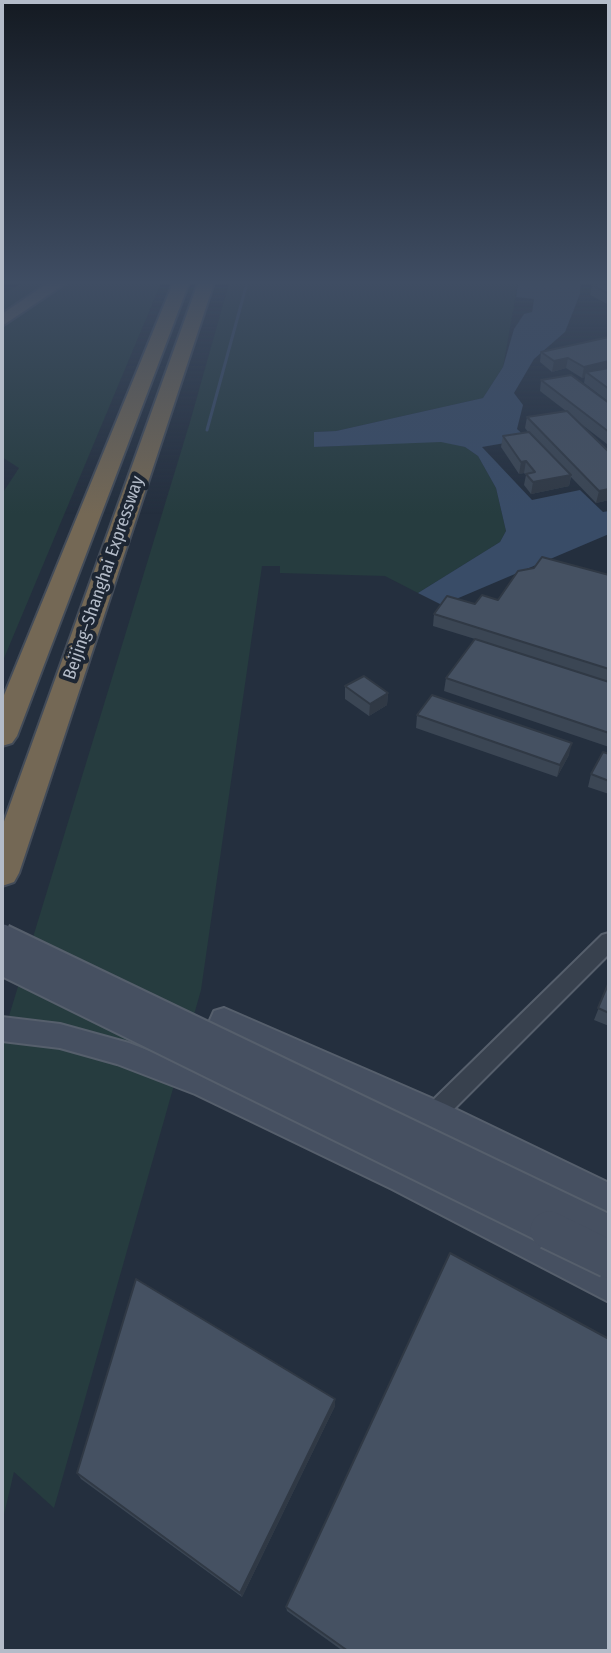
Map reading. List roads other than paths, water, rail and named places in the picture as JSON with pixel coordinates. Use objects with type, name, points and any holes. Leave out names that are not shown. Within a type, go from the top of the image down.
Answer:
[{"type":"highway","name":"Beijing–Shanghai Expressway","points":[[2,736],[151,360]]},
{"type":"highway","name":"Beijing–Shanghai Expressway","points":[[2,873],[179,360]]},
{"type":"main road","points":[[2,939],[609,1230]]},
{"type":"main road","points":[[2,960],[609,1259]]},
{"type":"main road","points":[[205,1085],[224,1020],[434,1114],[609,1199]]},
{"type":"main road","points":[[2,1029],[60,1036],[119,1052],[205,1085],[403,1178],[609,1285]]},
{"type":"street","points":[[403,1178],[434,1114],[609,941]]},
{"type":"water","points":[[505,360],[533,360],[514,393],[523,405],[517,429],[528,439],[482,447],[532,500],[580,490],[603,512],[609,511],[609,534],[442,605],[418,593],[500,542],[506,531],[496,488],[478,456],[465,447],[441,442],[314,447],[314,432],[336,431],[483,398]]},
{"type":"waterway","points":[[207,430],[226,360]]}]
